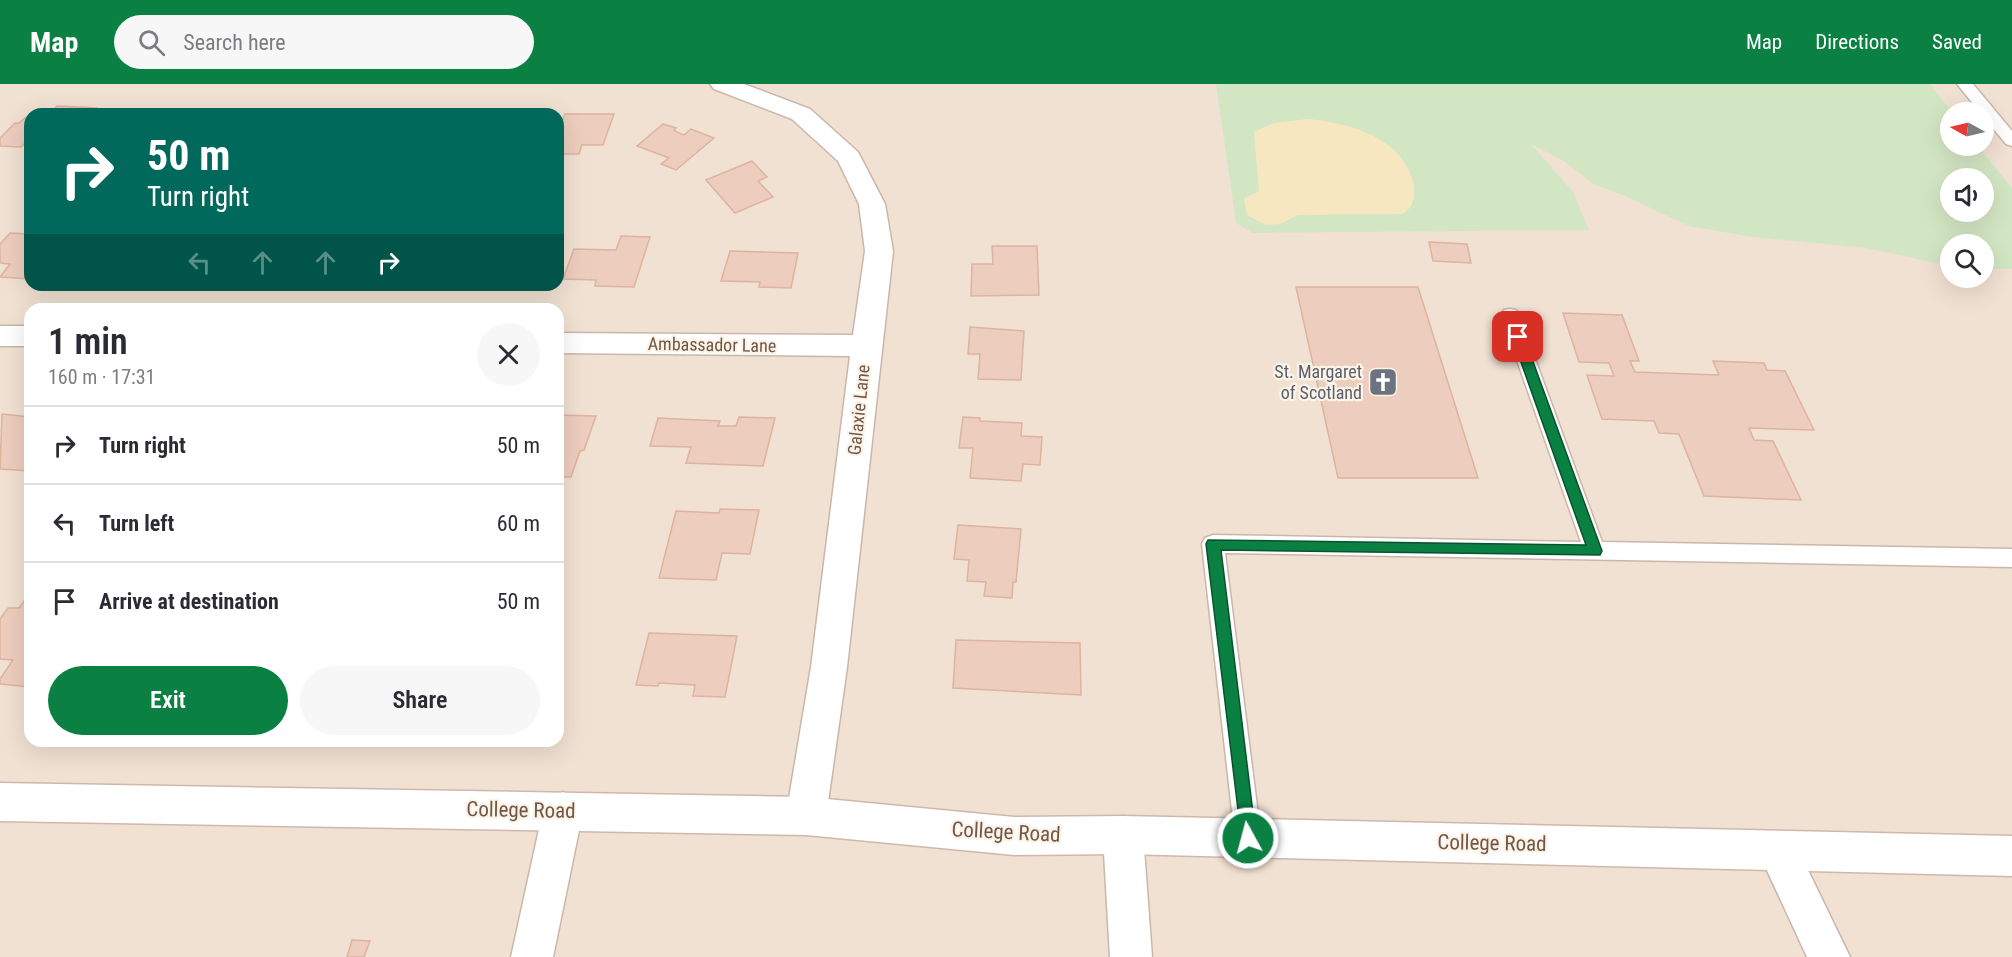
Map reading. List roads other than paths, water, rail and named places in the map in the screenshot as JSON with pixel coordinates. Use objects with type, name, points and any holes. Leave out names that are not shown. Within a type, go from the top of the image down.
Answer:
[{"type":"street","name":"Galaxie Lane","points":[[722,84],[801,114],[849,157],[872,204],[879,251],[829,667],[806,816]]},
{"type":"street","points":[[0,336],[24,336]]},
{"type":"street","name":"Ambassador Lane","points":[[564,343],[866,346]]},
{"type":"street","name":"College Road","points":[[0,802],[806,816],[1014,836],[1123,835],[2012,856]]},
{"type":"street","points":[[532,957],[563,811]]},
{"type":"street","points":[[1123,835],[1131,957]]},
{"type":"street","points":[[1778,851],[1829,957]]},
{"type":"lane","points":[[1965,84],[2012,141]]},
{"type":"lane","points":[[1510,315],[1595,551]]},
{"type":"lane","points":[[1248,838],[1213,544],[2012,558]]},
{"type":"place","name":"St. Margaret of Scotland","points":[[1383,382]]}]
